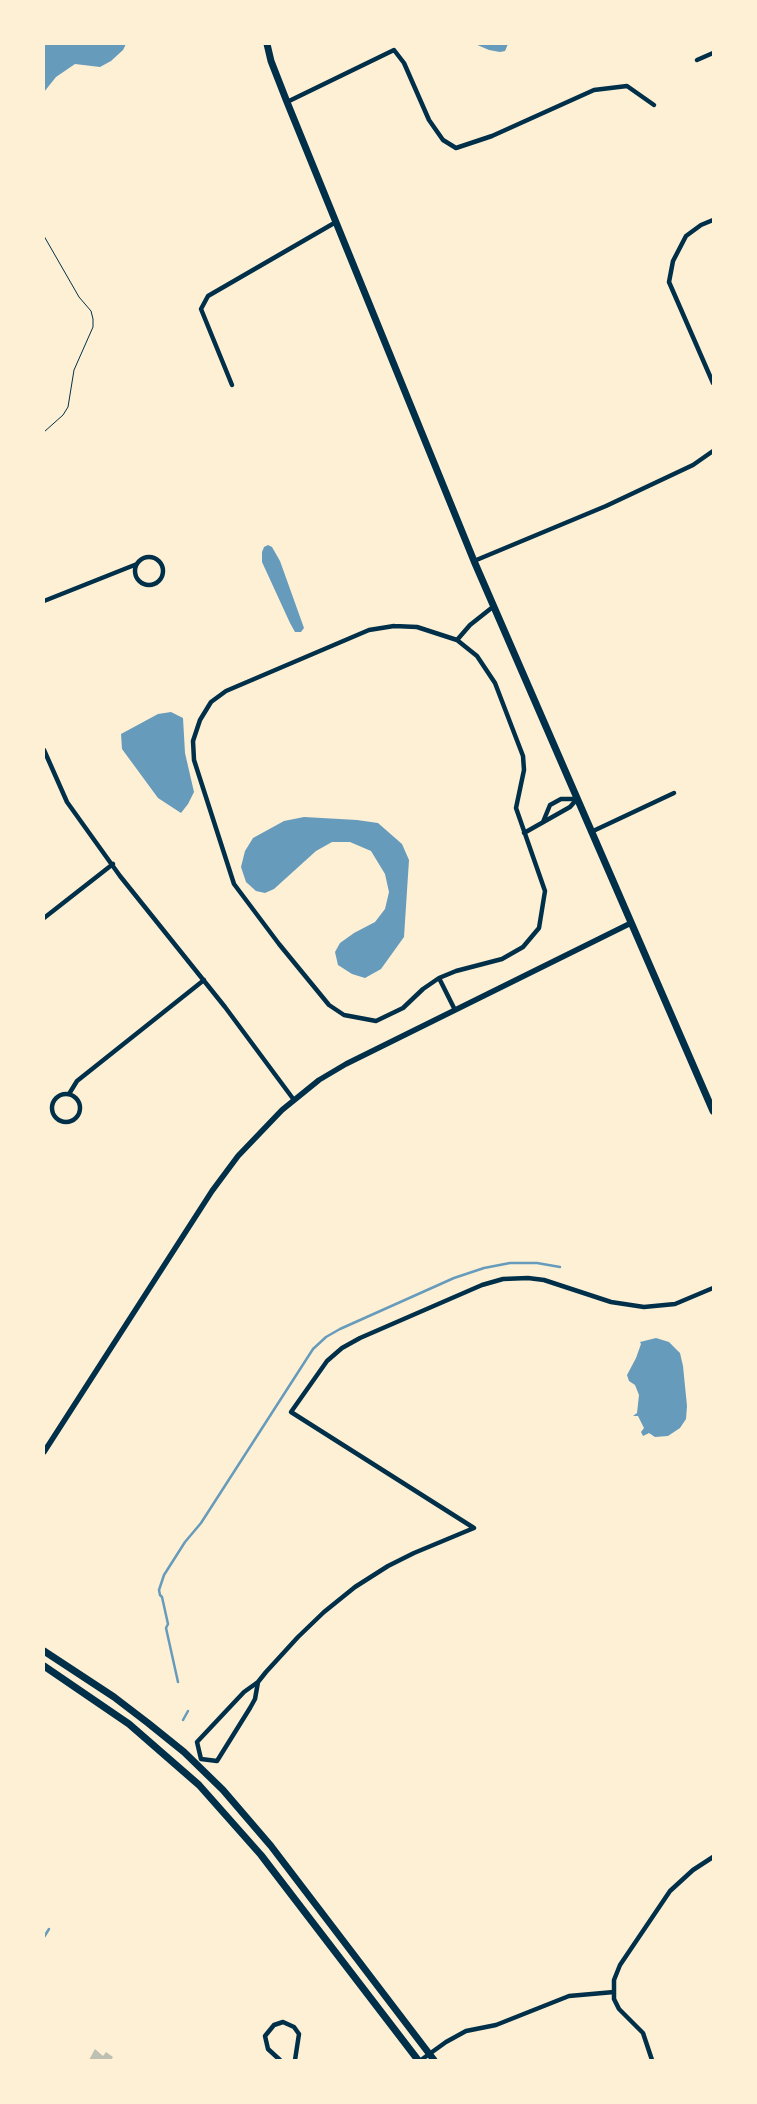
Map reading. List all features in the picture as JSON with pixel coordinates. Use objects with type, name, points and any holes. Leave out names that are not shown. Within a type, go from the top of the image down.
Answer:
[{"type":"main road","points":[[267,44],[271,61],[287,102],[474,561],[713,1110]]},
{"type":"main road","points":[[44,1650],[124,1704],[199,1762],[271,1846],[432,2057]]},
{"type":"main road","points":[[44,1666],[118,1716],[173,1760],[235,1823],[420,2060]]},
{"type":"street","points":[[287,102],[394,50],[396,44]]},
{"type":"street","points":[[394,50],[404,63],[429,120],[443,140],[456,148],[492,136],[594,90],[627,86],[654,105]]},
{"type":"street","points":[[697,60],[713,52]]},
{"type":"street","points":[[713,220],[701,225],[686,236],[672,260],[669,282],[713,383]]},
{"type":"street","points":[[232,385],[201,309],[208,296],[336,222]]},
{"type":"street","points":[[474,561],[606,506],[692,465],[713,451]]},
{"type":"street","points":[[44,601],[137,564],[146,557],[157,559],[163,567],[161,579],[155,584],[143,583],[136,575],[137,564]]},
{"type":"street","points":[[457,640],[470,625],[494,606]]},
{"type":"street","points":[[394,626],[417,627],[457,640],[476,656],[495,683],[524,756],[524,770],[516,808],[545,891],[539,928],[517,952],[502,959],[456,971],[440,978],[423,989],[403,1008],[376,1021],[344,1015],[329,1005],[279,944],[234,884],[194,760],[192,741],[200,720],[211,702],[226,692],[369,630],[394,626]]},
{"type":"street","points":[[44,750],[67,802],[120,876],[204,980],[294,1100]]},
{"type":"street","points":[[591,832],[674,792]]},
{"type":"street","points":[[543,822],[550,805],[561,799],[577,799]]},
{"type":"street","points":[[524,833],[570,807],[577,799]]},
{"type":"street","points":[[44,918],[113,864]]},
{"type":"street","points":[[44,1452],[218,1181],[255,1136],[294,1100],[341,1066],[632,923]]},
{"type":"street","points":[[440,978],[455,1010]]},
{"type":"street","points":[[69,1094],[77,1081],[204,980]]},
{"type":"street","points":[[62,1094],[69,1094],[78,1100],[80,1111],[72,1121],[64,1122],[56,1117],[52,1106],[57,1097],[62,1094]]},
{"type":"street","points":[[199,1762],[196,1742],[244,1692],[258,1682],[271,1665],[328,1608],[355,1587],[405,1557],[474,1528],[291,1412],[321,1368],[334,1354],[349,1344],[378,1330],[482,1285],[503,1280],[520,1278],[544,1280],[612,1302],[644,1307],[675,1304],[713,1288]]},
{"type":"street","points":[[187,1773],[199,1762],[217,1761],[221,1756],[255,1699],[258,1682]]},
{"type":"street","points":[[652,2060],[643,2033],[618,2009],[614,1992],[614,1980],[618,1970],[666,1896],[693,1870],[713,1857]]},
{"type":"street","points":[[420,2060],[432,2057],[466,2031],[496,2025],[569,1996],[614,1992]]},
{"type":"street","points":[[280,2060],[268,2049],[265,2036],[270,2028],[283,2022],[294,2026],[299,2034],[299,2044],[295,2060]]},
{"type":"path","points":[[44,236],[79,297],[91,311],[93,327],[74,370],[68,407],[63,415],[44,432]]},
{"type":"water","points":[[44,44],[126,44],[123,50],[111,61],[100,67],[75,64],[56,77],[44,92]]},
{"type":"water","points":[[475,44],[508,44],[505,51],[500,52]]},
{"type":"water","points":[[268,545],[272,547],[280,561],[304,628],[301,632],[295,632],[262,562],[262,552],[264,547]]},
{"type":"water","points":[[171,712],[183,718],[185,753],[194,792],[181,813],[158,798],[122,749],[121,734],[158,714]]},
{"type":"water","points":[[304,817],[378,823],[402,844],[409,860],[404,937],[381,969],[365,978],[352,974],[338,965],[335,952],[340,943],[375,922],[385,909],[389,892],[385,874],[371,851],[350,842],[332,842],[316,851],[274,889],[265,893],[256,891],[246,882],[241,867],[245,851],[253,838],[284,821]]},
{"type":"water","points":[[656,1338],[669,1342],[680,1353],[687,1406],[686,1419],[680,1428],[668,1436],[655,1437],[649,1433],[643,1436],[641,1432],[644,1428],[638,1416],[633,1416],[637,1413],[639,1395],[635,1385],[629,1381],[627,1375],[636,1358],[640,1342]]},
{"type":"building","points":[[95,2049],[103,2056],[106,2052],[113,2057],[111,2060],[89,2060]]},
{"type":"waterway","points":[[178,1682],[166,1628],[168,1624],[159,1590],[164,1575],[185,1542],[201,1523],[313,1349],[326,1337],[340,1329],[454,1278],[484,1268],[510,1263],[537,1263],[560,1267]]},
{"type":"waterway","points":[[183,1720],[188,1711]]},
{"type":"waterway","points":[[44,1937],[49,1929]]}]
